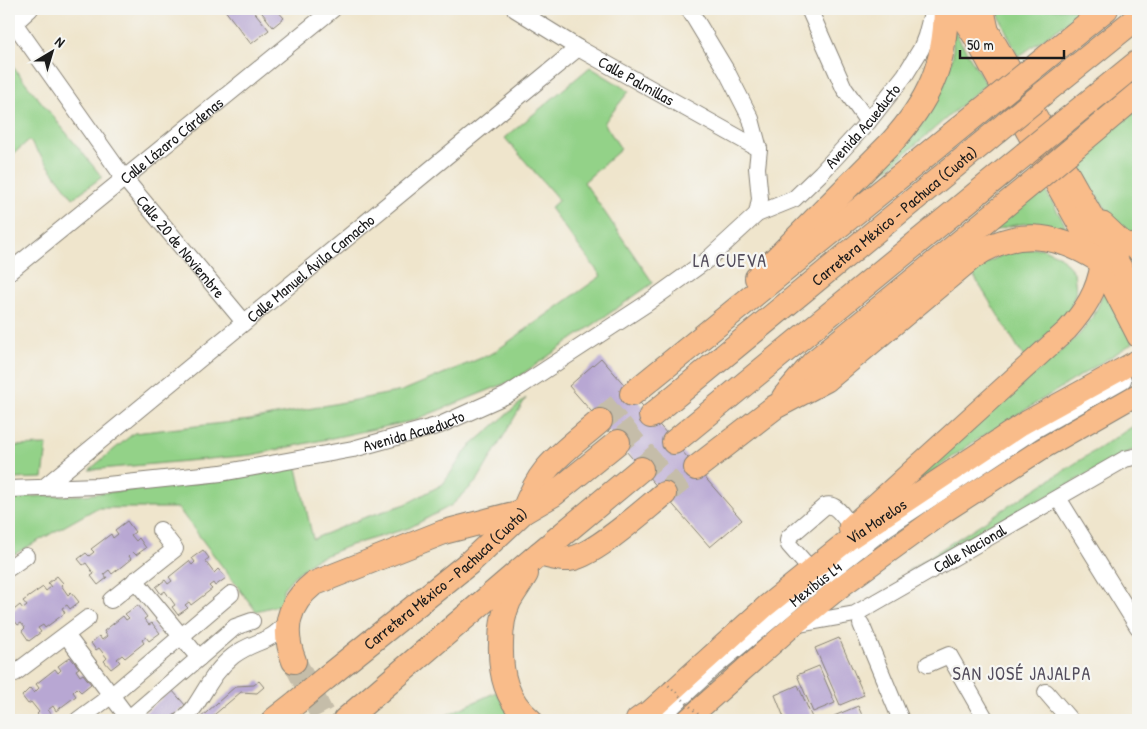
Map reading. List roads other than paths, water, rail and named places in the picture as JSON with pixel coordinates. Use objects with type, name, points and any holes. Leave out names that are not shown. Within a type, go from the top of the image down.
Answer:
[{"type":"highway","points":[[738,309],[746,294],[766,268],[891,143],[910,120],[926,95],[938,69],[943,48],[946,9]]},
{"type":"highway","points":[[632,394],[1106,9]]},
{"type":"highway","name":"Carretera México - Pachuca (Cuota)","points":[[651,416],[1138,17]]},
{"type":"highway","points":[[674,442],[1138,62]]},
{"type":"highway","points":[[775,407],[813,363],[1138,94]]},
{"type":"highway","points":[[696,468],[775,407],[826,380],[970,260],[992,246],[1014,238],[1034,236],[1064,243],[1099,262]]},
{"type":"highway","points":[[294,661],[288,640],[289,617],[298,598],[313,584],[324,578],[444,532],[523,512],[530,495],[546,470],[600,421]]},
{"type":"highway","name":"Carretera México - Pachuca (Cuota)","points":[[274,720],[469,563],[523,512],[554,494],[618,442]]},
{"type":"highway","points":[[346,719],[539,554],[641,470]]},
{"type":"highway","points":[[539,554],[562,559],[581,556],[622,528],[664,494]]},
{"type":"highway","points":[[522,716],[508,692],[501,668],[501,635],[504,615],[510,600],[539,554]]},
{"type":"main road","points":[[956,9],[974,37],[1099,262],[1138,337]]},
{"type":"main road","points":[[982,15],[1138,297]]},
{"type":"main road","points":[[1087,203],[1108,229],[1138,251]]},
{"type":"main road","points":[[817,566],[851,526],[1067,330],[1093,295],[1097,283],[1099,262]]},
{"type":"main road","name":"Vía Morelos","points":[[645,719],[766,606],[848,540],[1024,423],[1138,360]]},
{"type":"main road","name":"Vía Morelos","points":[[687,720],[794,625],[842,586],[944,512],[1040,450],[1138,394]]},
{"type":"street","points":[[12,25],[30,9]]},
{"type":"street","name":"Calle Lázaro Cárdenas","points":[[9,272],[333,9]]},
{"type":"street","name":"Calle Palmillas","points":[[515,9],[578,48],[759,149]]},
{"type":"street","points":[[689,9],[727,72],[751,119],[759,149],[757,168],[760,199],[757,214]]},
{"type":"street","points":[[809,9],[844,88],[868,122]]},
{"type":"street","name":"Avenida Acueducto","points":[[9,489],[98,486],[221,473],[353,449],[440,425],[507,395],[646,304],[707,260],[757,214],[794,199],[822,173],[868,122],[915,61],[926,36],[933,9]]},
{"type":"street","name":"Calle 20 de Noviembre","points":[[12,25],[124,178],[244,322]]},
{"type":"street","name":"Calle Manuel Ávila Camacho","points":[[43,488],[578,48]]},
{"type":"street","name":"Mexibús L4","points":[[645,719],[714,668],[795,600],[888,527],[1033,431],[1138,372]]},
{"type":"street","name":"Mexibús L4","points":[[674,720],[746,656],[830,586],[929,512],[1034,444],[1138,385]]},
{"type":"street","name":"Calle Nacional","points":[[794,625],[855,614],[1125,459],[1138,456]]},
{"type":"street","points":[[1058,498],[1138,627]]},
{"type":"street","points":[[817,566],[789,545],[789,537],[825,506],[830,504],[834,506],[851,526]]},
{"type":"street","points":[[111,600],[175,549],[160,530]]},
{"type":"street","points":[[9,568],[26,556]]},
{"type":"street","points":[[135,580],[199,658]]},
{"type":"street","points":[[78,720],[112,695],[231,594]]},
{"type":"street","points":[[182,720],[195,707],[204,689],[227,660],[244,649],[277,634],[289,617]]},
{"type":"street","points":[[15,673],[88,618]]},
{"type":"street","points":[[66,635],[128,719],[235,627],[252,621]]},
{"type":"street","points":[[861,624],[901,720]]},
{"type":"street","points":[[928,664],[949,655],[986,720]]},
{"type":"street","points":[[1046,692],[1070,720]]},
{"type":"tunnel","points":[[600,421],[632,394]]},
{"type":"tunnel","points":[[618,442],[651,416]]},
{"type":"tunnel","points":[[641,469],[674,442]]},
{"type":"tunnel","points":[[664,494],[696,468]]},
{"type":"tunnel","points":[[294,661],[325,720]]},
{"type":"district","name":"LA CUEVA","points":[[730,260]]},
{"type":"district","name":"SAN JOSÉ JAJALPA","points":[[1022,673]]}]
